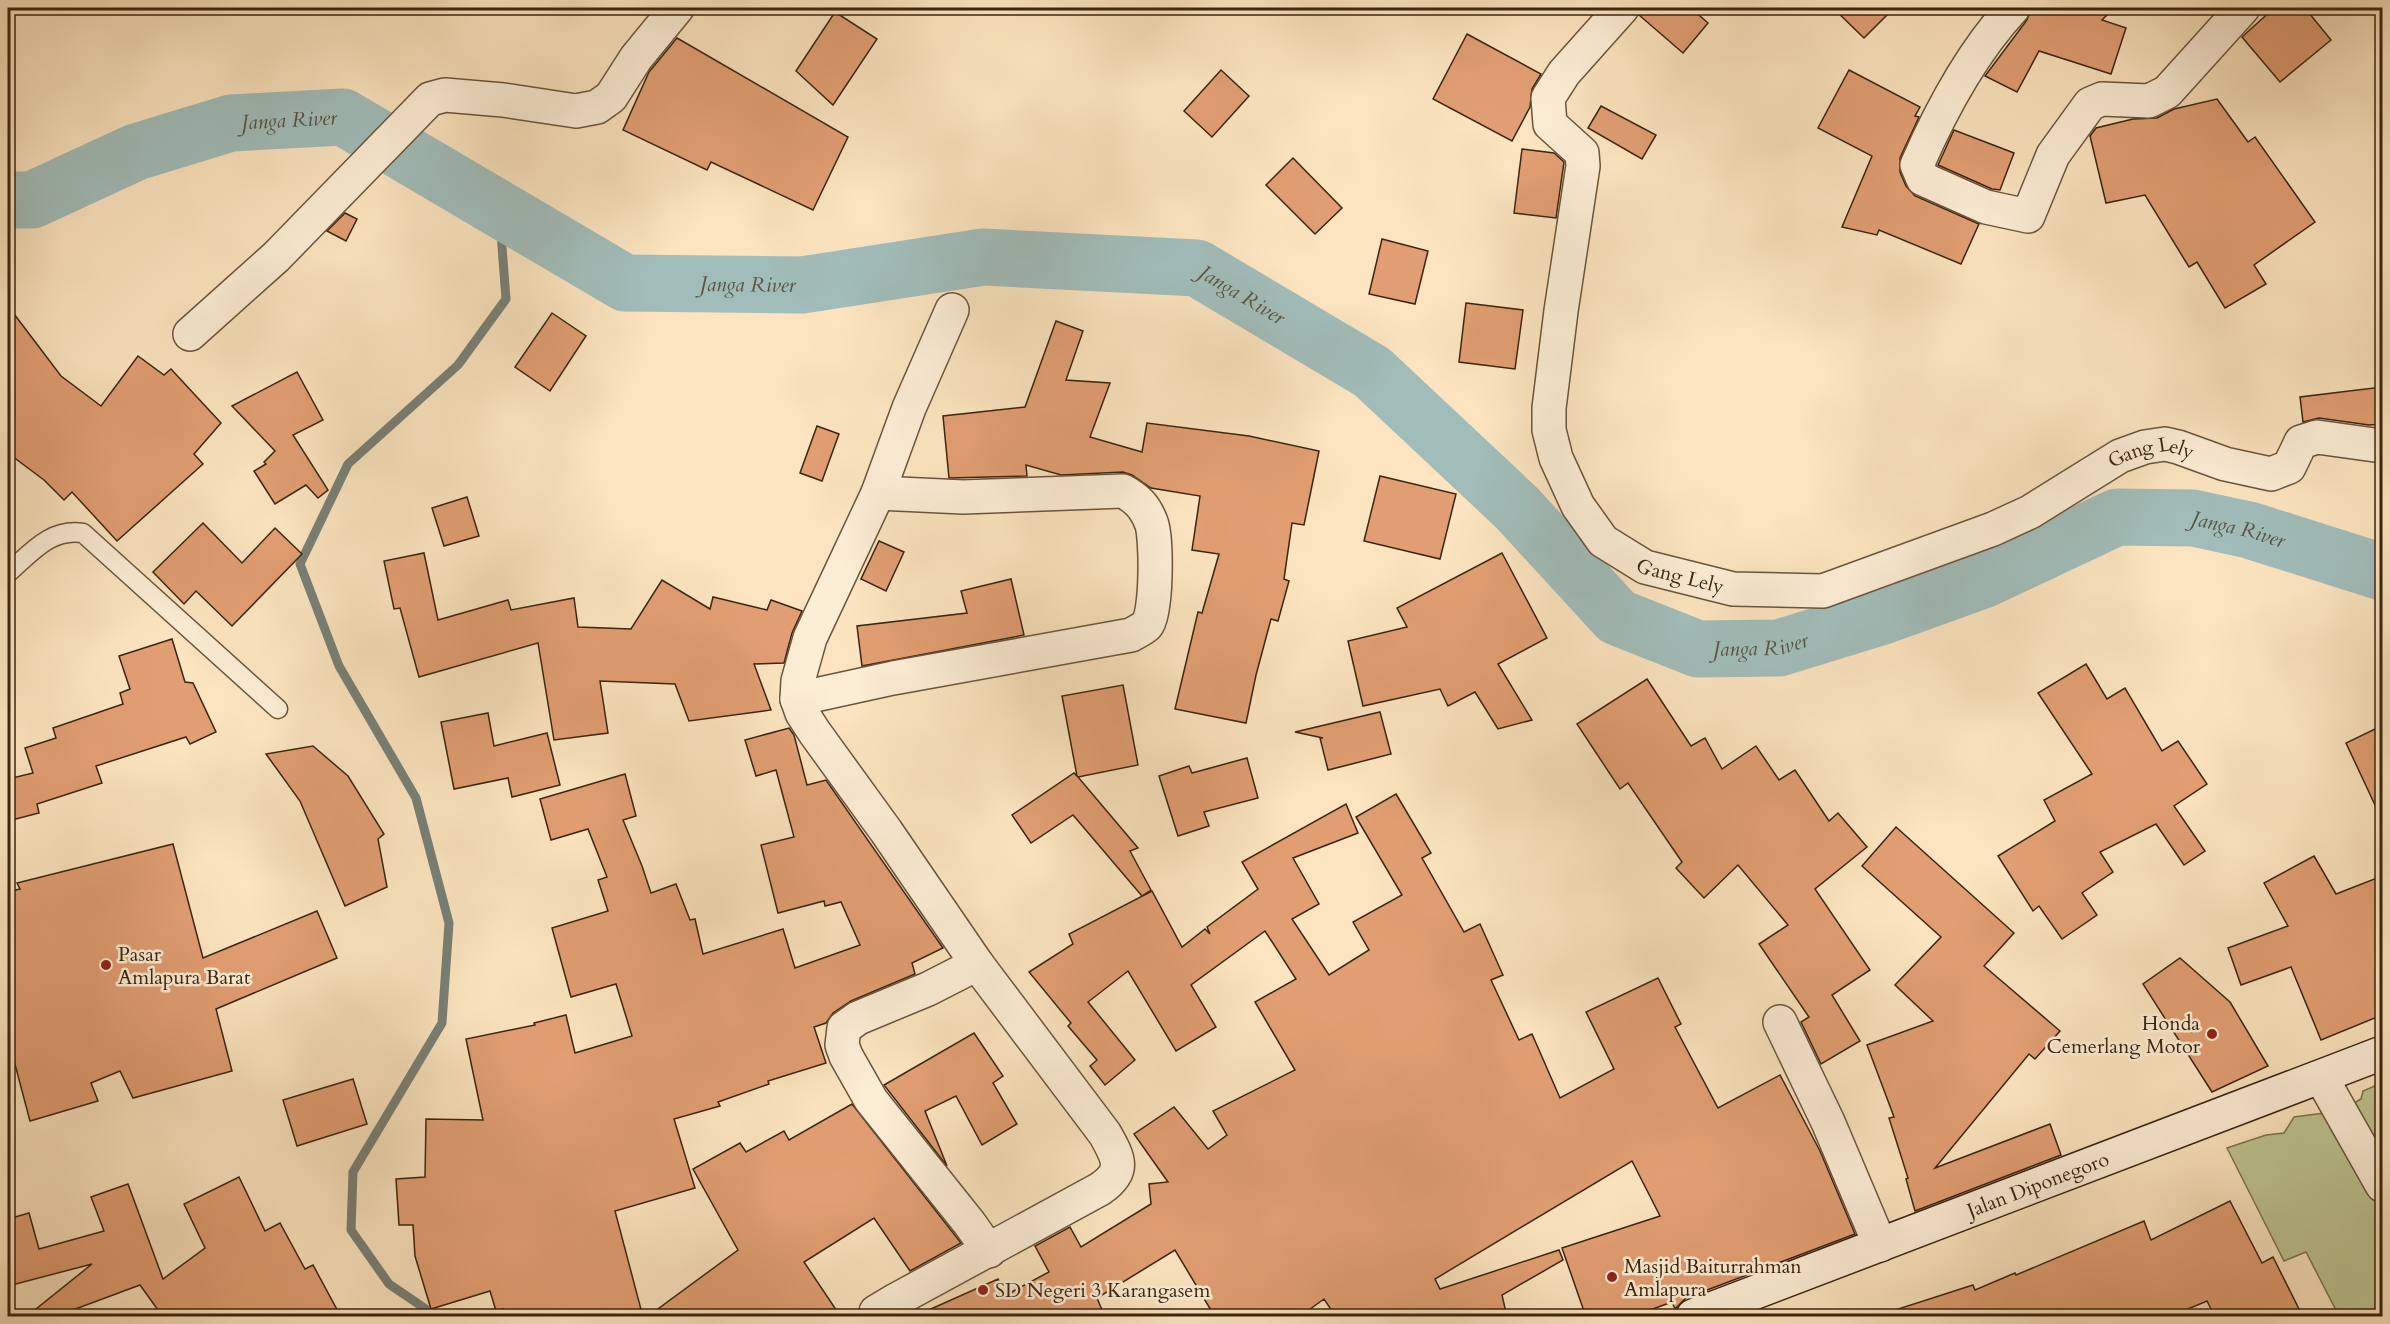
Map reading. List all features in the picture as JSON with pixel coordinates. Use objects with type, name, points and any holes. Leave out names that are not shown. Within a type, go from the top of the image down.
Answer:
[{"type":"street","points":[[190,334],[276,257],[430,99],[445,95],[503,100],[576,111],[597,107],[611,98],[636,58],[677,8]]},
{"type":"street","name":"Gang Lely","points":[[1622,8],[1564,73],[1548,98],[1550,124],[1582,153],[1583,166],[1559,322],[1549,408],[1549,430],[1556,458],[1578,506],[1603,541],[1645,567],[1732,589],[1823,591],[2030,512],[2120,456],[2145,447],[2165,444],[2225,464],[2271,474],[2289,467],[2301,442],[2317,437],[2382,446]]},
{"type":"street","points":[[2013,8],[1999,23],[1952,95],[1917,165],[1923,179],[1986,207],[2028,216],[2053,155],[2090,104],[2102,99],[2149,101],[2167,92],[2243,8]]},
{"type":"street","points":[[875,1317],[876,1312],[896,1300],[1100,1189],[1113,1180],[1118,1163],[1115,1151],[1105,1134],[976,964],[886,831],[815,734],[802,713],[797,699],[798,681],[810,638],[878,493],[909,408],[952,310]]},
{"type":"street","points":[[797,699],[904,676],[1131,635],[1148,624],[1152,615],[1153,525],[1138,499],[1123,491],[963,497],[878,493]]},
{"type":"street","points":[[976,964],[928,989],[858,1018],[844,1028],[842,1045],[871,1100],[989,1251]]},
{"type":"street","points":[[1780,1022],[1828,1122],[1880,1245]]},
{"type":"street","name":"Jalan Diponegoro","points":[[1693,1317],[2382,1053]]},
{"type":"street","points":[[2321,1077],[2382,1185]]},
{"type":"lane","points":[[8,573],[56,534],[69,531],[83,533],[278,709]]},
{"type":"green space","points":[[2382,1059],[2382,1316],[2339,1316],[2306,1252],[2284,1261],[2227,1148],[2266,1135],[2284,1133],[2294,1117],[2340,1111],[2361,1099],[2363,1091],[2377,1085],[2379,1061]]},
{"type":"building","points":[[1640,8],[1691,8],[1708,23],[1683,53],[1639,15]]},
{"type":"building","points":[[1833,8],[1894,8],[1864,38]]},
{"type":"building","points":[[2031,8],[2114,8],[2102,20],[2126,28],[2111,74],[2039,51],[2017,92],[1985,76],[2027,20]]},
{"type":"building","points":[[2274,8],[2305,8],[2331,40],[2280,82],[2242,37]]},
{"type":"building","points":[[835,12],[877,39],[833,105],[796,71]]},
{"type":"building","points":[[1467,34],[1541,74],[1532,89],[1530,107],[1512,141],[1433,99]]},
{"type":"building","points":[[677,38],[848,137],[813,210],[711,162],[707,170],[623,130],[649,72]]},
{"type":"building","points":[[1221,70],[1249,96],[1212,137],[1184,111]]},
{"type":"building","points":[[1849,70],[1920,107],[1915,116],[1919,117],[1900,158],[1900,172],[1906,186],[1915,196],[1979,224],[1961,264],[1879,230],[1877,235],[1842,227],[1872,156],[1818,128]]},
{"type":"building","points":[[2217,99],[2248,142],[2255,137],[2315,222],[2254,265],[2266,284],[2225,308],[2197,262],[2189,267],[2145,195],[2106,203],[2090,136],[2096,128],[2133,119],[2157,118],[2174,109]]},
{"type":"building","points":[[1601,106],[1656,135],[1642,159],[1588,128]]},
{"type":"building","points":[[1954,130],[2014,153],[2000,190],[1992,189],[1938,165]]},
{"type":"building","points":[[1522,149],[1554,153],[1564,162],[1556,218],[1514,213]]},
{"type":"building","points":[[1293,158],[1342,208],[1315,234],[1266,185]]},
{"type":"building","points":[[345,213],[357,219],[346,241],[327,231]]},
{"type":"building","points":[[1382,239],[1428,251],[1415,304],[1369,294]]},
{"type":"building","points":[[1466,303],[1523,310],[1515,369],[1459,362]]},
{"type":"building","points":[[8,306],[61,376],[101,406],[138,356],[164,375],[171,369],[221,423],[194,454],[203,464],[117,541],[72,492],[64,500],[44,480],[8,453]]},
{"type":"building","points":[[552,313],[586,336],[550,391],[515,367]]},
{"type":"building","points":[[1056,321],[1083,331],[1066,380],[1110,383],[1090,437],[1142,452],[1147,423],[1249,436],[1319,451],[1304,525],[1292,523],[1284,579],[1289,581],[1278,621],[1271,619],[1246,723],[1175,709],[1198,612],[1202,613],[1219,554],[1192,550],[1200,496],[1151,488],[1132,475],[1123,472],[1061,475],[1026,465],[1027,476],[949,478],[943,416],[1025,407]]},
{"type":"building","points":[[297,372],[323,420],[293,435],[328,490],[318,498],[306,485],[275,504],[254,471],[266,464],[264,462],[275,451],[232,406]]},
{"type":"building","points":[[2382,387],[2382,424],[2369,425],[2319,418],[2303,422],[2300,397]]},
{"type":"building","points":[[817,426],[839,434],[822,481],[800,473]]},
{"type":"building","points":[[1380,476],[1456,494],[1440,559],[1364,541]]},
{"type":"building","points":[[467,497],[479,536],[444,546],[432,508]]},
{"type":"building","points":[[203,523],[242,563],[275,528],[302,554],[232,626],[196,591],[184,604],[153,572]]},
{"type":"building","points":[[879,541],[904,552],[886,591],[861,579]]},
{"type":"building","points":[[424,553],[438,620],[508,600],[511,610],[574,598],[578,627],[631,629],[662,580],[710,609],[713,597],[767,610],[771,600],[802,611],[792,633],[784,663],[754,664],[771,710],[689,721],[675,684],[600,681],[608,733],[554,740],[538,643],[419,677],[400,608],[394,609],[384,561]]},
{"type":"building","points":[[1502,553],[1547,638],[1498,664],[1532,720],[1498,729],[1475,692],[1448,706],[1440,689],[1363,706],[1348,641],[1407,627],[1397,608]]},
{"type":"building","points":[[1011,579],[1024,635],[862,666],[857,626],[967,613],[961,591]]},
{"type":"building","points":[[172,639],[185,682],[193,683],[216,732],[190,744],[186,737],[96,766],[102,783],[37,804],[39,813],[8,821],[8,779],[33,773],[25,748],[56,738],[53,728],[123,704],[120,693],[130,689],[119,656]]},
{"type":"building","points":[[2086,664],[2107,699],[2125,688],[2162,751],[2178,741],[2207,784],[2174,806],[2205,851],[2184,865],[2156,824],[2100,852],[2113,872],[2082,893],[2097,915],[2062,939],[2039,906],[2033,911],[1998,856],[2055,821],[2044,800],[2092,774],[2038,693]]},
{"type":"building","points":[[1647,679],[1691,746],[1705,738],[1722,769],[1756,746],[1779,780],[1795,770],[1829,821],[1838,813],[1867,847],[1815,889],[1870,970],[1832,995],[1860,1041],[1821,1064],[1801,1022],[1809,1017],[1759,944],[1788,925],[1738,865],[1704,898],[1676,868],[1682,862],[1628,783],[1620,789],[1577,724]]},
{"type":"building","points":[[1123,685],[1138,765],[1078,777],[1138,848],[1130,851],[1151,890],[1142,896],[1073,815],[1031,843],[1012,815],[1074,773],[1077,776],[1062,696]]},
{"type":"building","points":[[1380,712],[1391,754],[1328,770],[1320,738],[1323,738],[1295,732]]},
{"type":"building","points":[[488,713],[494,746],[547,733],[560,785],[512,797],[508,778],[454,789],[441,722]]},
{"type":"building","points":[[789,728],[794,735],[807,785],[826,780],[943,948],[912,963],[915,974],[851,1001],[833,1013],[826,1023],[814,1027],[826,1063],[768,1081],[769,1084],[718,1102],[720,1106],[674,1119],[695,1188],[615,1211],[643,1317],[505,1317],[503,1309],[496,1311],[490,1291],[431,1309],[415,1256],[413,1225],[399,1225],[396,1179],[425,1177],[426,1119],[483,1120],[466,1039],[535,1025],[534,1023],[566,1015],[575,1053],[632,1036],[616,984],[571,997],[552,928],[608,911],[598,880],[607,877],[588,829],[551,840],[540,799],[625,774],[636,816],[623,820],[651,893],[676,884],[690,920],[695,919],[703,954],[783,929],[795,968],[860,945],[841,902],[825,906],[824,901],[778,913],[761,845],[794,837],[776,770],[756,776],[745,740]]},
{"type":"building","points":[[2375,729],[2382,745],[2382,820],[2346,743]]},
{"type":"building","points":[[313,746],[348,776],[384,834],[378,839],[387,887],[345,906],[300,801],[266,754]]},
{"type":"building","points":[[1247,758],[1258,798],[1204,812],[1209,826],[1178,836],[1159,776],[1189,766],[1192,773]]},
{"type":"building","points":[[1396,794],[1431,853],[1422,858],[1464,932],[1480,924],[1503,975],[1491,980],[1519,1040],[1532,1034],[1560,1098],[1614,1069],[1586,1012],[1658,978],[1681,1024],[1675,1027],[1718,1108],[1780,1075],[1820,1151],[1855,1234],[1686,1298],[1675,1309],[1672,1302],[1631,1317],[1586,1317],[1562,1248],[1660,1216],[1632,1161],[1435,1279],[1440,1289],[1559,1250],[1563,1260],[1502,1295],[1507,1317],[1336,1317],[1324,1299],[1299,1317],[1215,1317],[1175,1250],[1097,1298],[1105,1317],[913,1317],[998,1279],[1006,1295],[1049,1272],[1035,1246],[1070,1227],[1081,1247],[1151,1204],[1149,1184],[1168,1182],[1134,1134],[1174,1107],[1208,1149],[1227,1135],[1213,1111],[1295,1070],[1255,1002],[1296,979],[1265,931],[1191,985],[1216,1027],[1176,1051],[1128,971],[1088,1002],[1135,1060],[1105,1085],[1090,1066],[1097,1060],[1068,1026],[1071,1023],[1029,972],[1073,944],[1069,934],[1152,891],[1182,947],[1205,929],[1210,934],[1207,927],[1258,889],[1242,862],[1346,804],[1358,833],[1293,858],[1319,904],[1292,919],[1329,975],[1369,950],[1353,922],[1402,895],[1356,817]]},
{"type":"building","points":[[1896,827],[2014,933],[1984,966],[2060,1031],[2035,1059],[2029,1054],[1935,1168],[2050,1124],[2061,1155],[1915,1211],[1906,1179],[1908,1178],[1889,1118],[1894,1117],[1867,1045],[1933,1021],[1895,985],[1941,937],[1862,866]]},
{"type":"building","name":"Pasar Amlapura Barat","points":[[173,844],[203,958],[317,911],[337,958],[216,1009],[232,1071],[133,1098],[120,1071],[91,1083],[98,1101],[30,1121],[8,1038],[8,892],[20,889],[17,883]]},
{"type":"building","points":[[2314,856],[2336,894],[2382,876],[2382,1015],[2321,1040],[2291,967],[2241,985],[2228,948],[2288,926],[2264,883]]},
{"type":"building","name":"Honda Cemerlang Motor","points":[[2180,958],[2230,1002],[2268,1066],[2212,1092],[2143,984]]},
{"type":"building","points":[[974,1033],[1003,1076],[993,1083],[1017,1124],[982,1145],[956,1096],[925,1111],[947,1166],[884,1085]]},
{"type":"building","points":[[353,1079],[367,1124],[297,1146],[283,1100]]},
{"type":"building","points":[[852,1104],[961,1243],[910,1271],[874,1218],[804,1262],[841,1317],[647,1317],[738,1250],[693,1169],[740,1143],[746,1152],[784,1131],[789,1140]]},
{"type":"building","points":[[239,1177],[265,1231],[280,1223],[305,1269],[313,1265],[341,1317],[163,1317],[140,1285],[54,1317],[26,1317],[92,1264],[8,1286],[8,1219],[29,1213],[39,1249],[104,1231],[91,1197],[128,1184],[163,1279],[205,1248],[184,1204]]},
{"type":"building","points":[[2230,1201],[2262,1263],[2273,1257],[2303,1317],[2215,1317],[2207,1301],[2169,1317],[1892,1317],[1892,1311],[1973,1285],[1975,1290],[2144,1221],[2151,1240]]},
{"type":"waterway","name":"Janga River","points":[[8,200],[32,200],[136,152],[231,123],[343,117],[625,283],[802,285],[983,257],[1197,268],[1372,372],[1517,508],[1617,617],[1698,649],[1779,648],[1883,616],[1983,580],[2117,517],[2193,518],[2249,530],[2382,572]]},
{"type":"waterway","points":[[436,1316],[389,1284],[351,1230],[353,1172],[442,1023],[449,923],[416,798],[339,666],[300,564],[348,464],[458,365],[506,299],[499,207]]},
{"type":"place","name":"Pasar Amlapura Barat","points":[[106,965]]},
{"type":"place","name":"Honda Cemerlang Motor","points":[[2212,1034]]},
{"type":"place","name":"Masjid Baiturrahman Amlapura","points":[[1612,1277]]},
{"type":"place","name":"SD Negeri 3 Karangasem","points":[[983,1290]]}]
